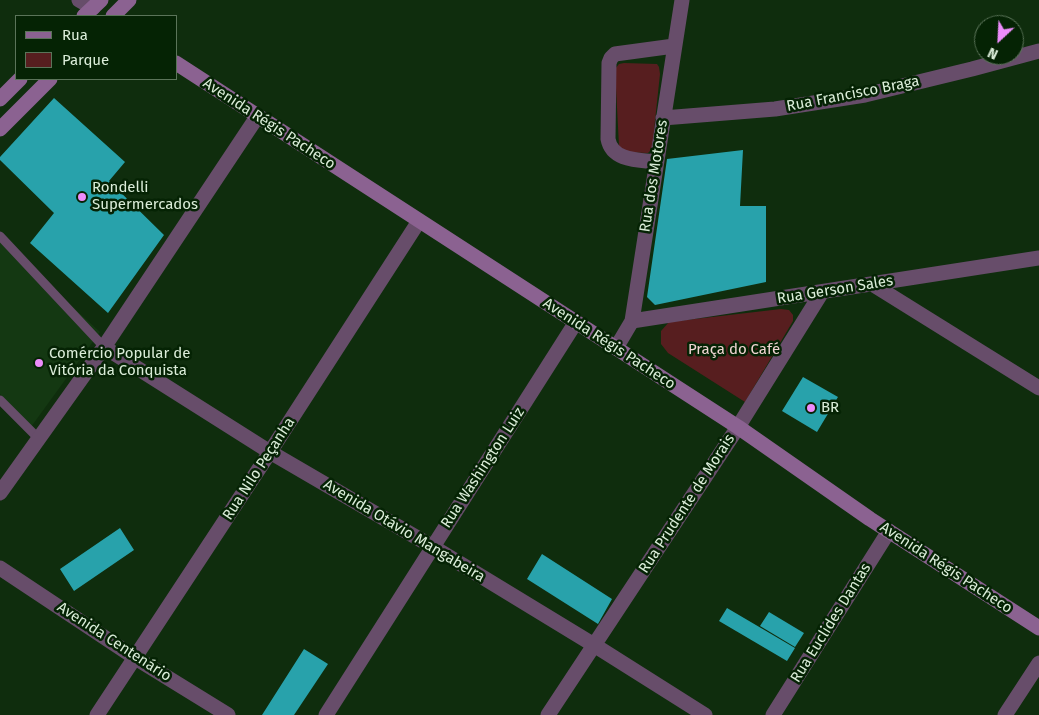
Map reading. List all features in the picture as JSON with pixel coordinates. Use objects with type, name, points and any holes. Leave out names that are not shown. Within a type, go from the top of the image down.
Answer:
[{"type":"main road","points":[[113,15],[129,0]]},
{"type":"main road","name":"Avenida Régis Pacheco","points":[[178,65],[738,427],[888,531],[1039,628]]},
{"type":"main road","points":[[0,98],[19,80]]},
{"type":"main road","points":[[0,129],[49,80]]},
{"type":"street","points":[[79,0],[96,10]]},
{"type":"street","name":"Rua dos Motores","points":[[616,348],[632,321],[682,0]]},
{"type":"street","points":[[656,162],[621,156],[609,146],[609,63],[615,54],[674,46]]},
{"type":"street","name":"Rua Francisco Braga","points":[[663,118],[776,109],[865,95],[1039,51]]},
{"type":"street","points":[[0,493],[104,347],[257,117]]},
{"type":"street","name":"Rua Nilo Peçanha","points":[[97,715],[419,221]]},
{"type":"street","name":"Rua Gerson Sales","points":[[632,321],[1039,258]]},
{"type":"street","points":[[872,284],[1039,388]]},
{"type":"street","name":"Rua Prudente de Morais","points":[[548,715],[738,427],[822,292]]},
{"type":"street","name":"Rua Washington Luiz","points":[[326,715],[576,322]]},
{"type":"street","name":"Avenida Otávio Mangabeira","points":[[104,347],[270,452],[433,547],[705,715]]},
{"type":"street","name":"Rua Euclides Dantas","points":[[773,715],[888,531]]},
{"type":"street","name":"Avenida Centenário","points":[[0,568],[134,657],[228,715]]},
{"type":"street","points":[[1005,715],[1039,663]]},
{"type":"lane","points":[[0,236],[104,347]]},
{"type":"lane","points":[[0,400],[38,438]]},
{"type":"shaded area","name":"Comércio Popular de Vitória da Conquista","points":[[0,240],[100,332],[31,427],[0,394]]},
{"type":"green space","points":[[619,64],[657,64],[659,67],[660,74],[652,149],[648,153],[622,152],[619,146],[615,69]]},
{"type":"green space","name":"Praça do Café","points":[[781,309],[789,310],[793,315],[793,321],[745,402],[668,353],[661,344],[661,331],[669,322]]},
{"type":"building","name":"Rondelli Supermercados","points":[[54,98],[125,162],[109,181],[164,235],[108,313],[30,243],[54,213],[0,160],[0,157]]},
{"type":"building","points":[[743,150],[740,206],[766,206],[766,282],[655,305],[647,297],[667,159]]},
{"type":"building","points":[[803,377],[838,397],[817,432],[782,411]]},
{"type":"building","points":[[120,528],[134,550],[74,591],[60,569]]},
{"type":"building","points":[[542,554],[612,599],[598,624],[527,579]]},
{"type":"building","points":[[727,608],[795,648],[787,661],[719,621]]},
{"type":"building","points":[[769,612],[804,633],[795,647],[760,626]]},
{"type":"building","points":[[304,649],[328,664],[294,715],[262,715]]},
{"type":"place","name":"Rondelli Supermercados","points":[[82,197]]},
{"type":"place","name":"Comércio Popular de Vitória da Conquista","points":[[39,363]]},
{"type":"place","name":"BR","points":[[811,408]]}]
